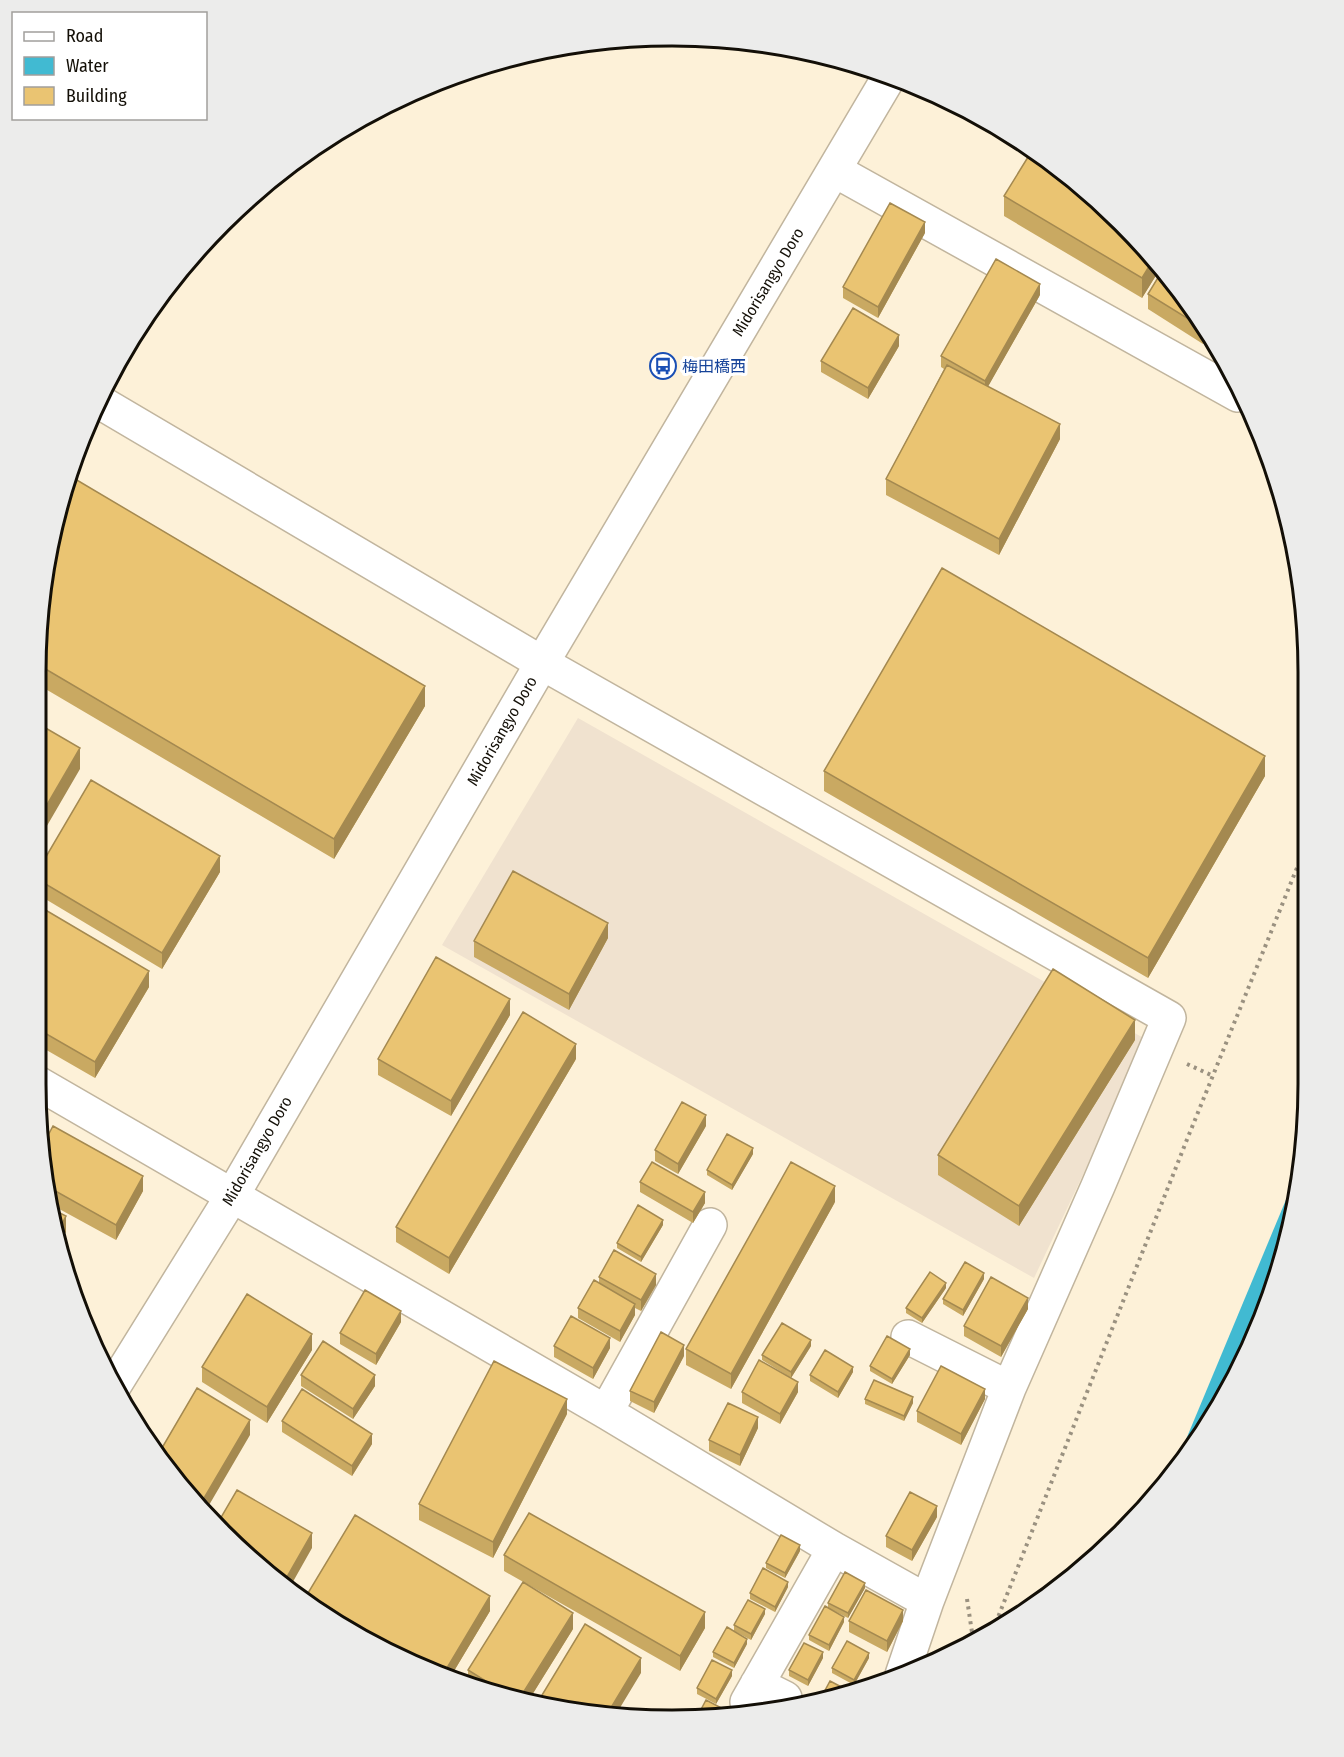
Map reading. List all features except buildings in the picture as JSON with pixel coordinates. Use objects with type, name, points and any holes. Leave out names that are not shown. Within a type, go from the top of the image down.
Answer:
[{"type":"street","name":"Midorisangyo Doro","points":[[119,1378],[232,1196],[542,663],[884,84]]},
{"type":"street","points":[[834,170],[1231,391]]},
{"type":"street","points":[[106,407],[542,663],[1169,1018],[1009,1388],[927,1601],[905,1665]]},
{"type":"street","points":[[46,1088],[606,1412],[834,1549],[927,1601]]},
{"type":"street","points":[[606,1412],[710,1225]]},
{"type":"street","points":[[908,1337],[1009,1388]]},
{"type":"street","points":[[763,1695],[834,1549]]},
{"type":"path","points":[[997,1619],[1298,865]]},
{"type":"path","points":[[1202,1071],[1213,1076]]},
{"type":"shaded area","points":[[578,718],[1147,1040],[1034,1278],[442,945]]},
{"type":"water","points":[[1286,1199],[1276,1247],[1250,1324],[1214,1398],[1184,1444]]},
{"type":"place","name":"梅田橋西","points":[[663,366]]}]
